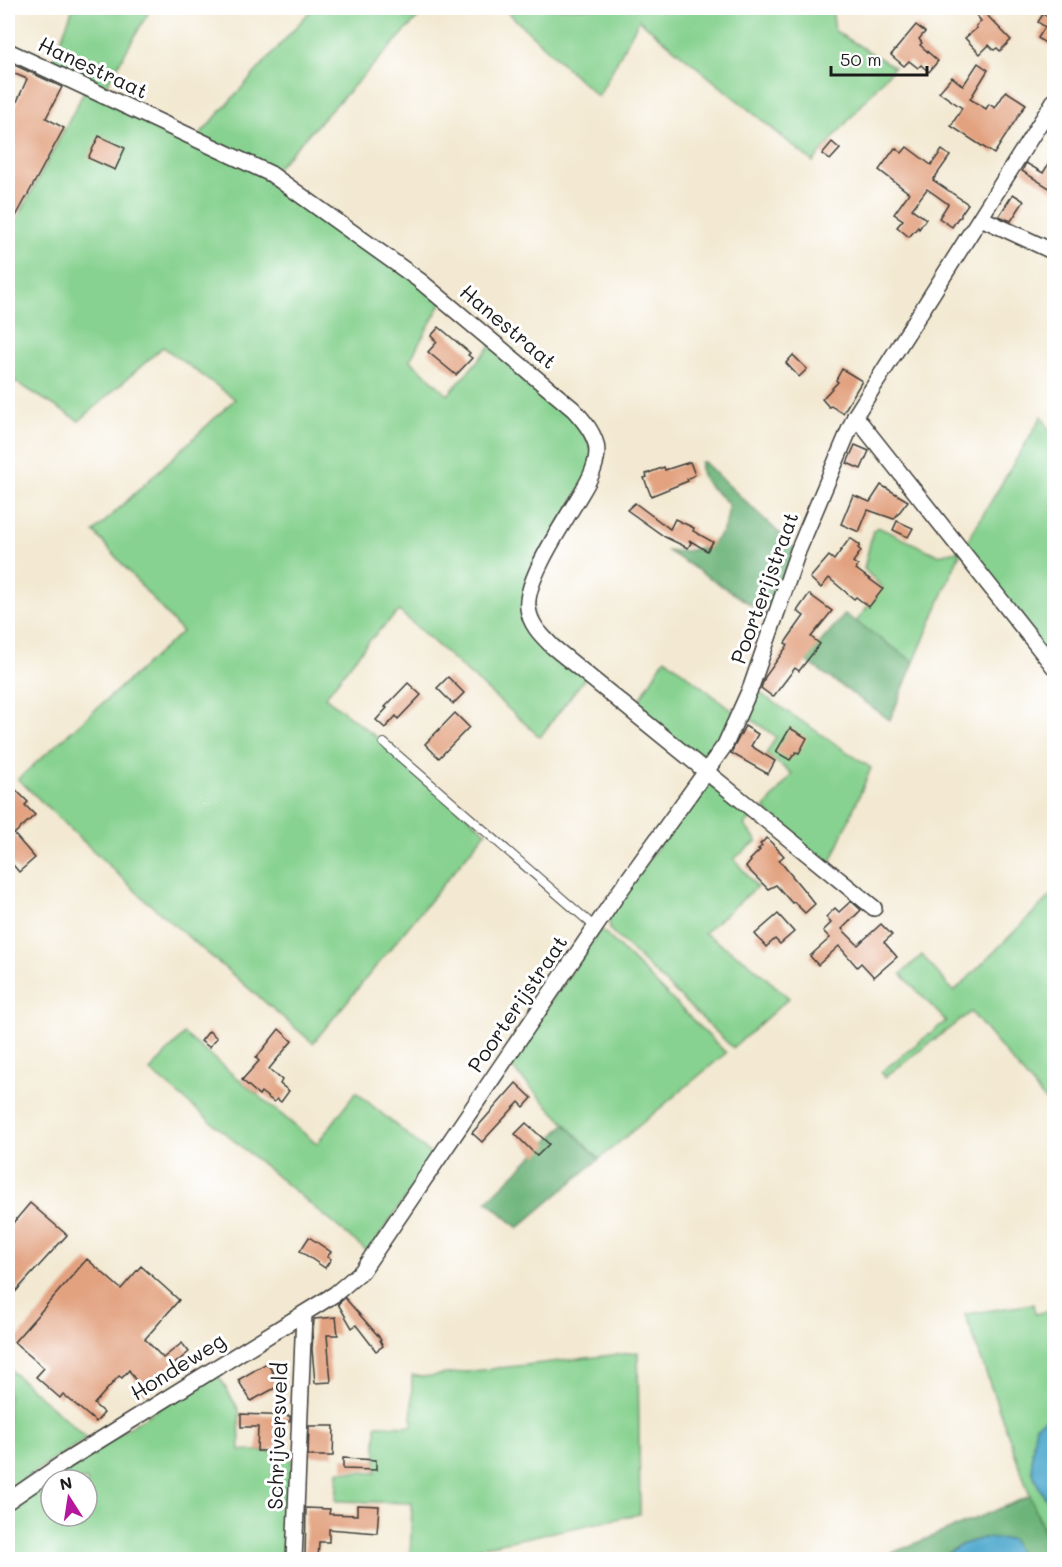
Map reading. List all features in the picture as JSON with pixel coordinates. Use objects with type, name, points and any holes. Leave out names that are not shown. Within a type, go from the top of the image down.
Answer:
[{"type":"street","name":"Hanestraat","points":[[8,51],[271,174],[419,280],[573,409],[589,429],[597,445],[596,458],[588,482],[535,574],[528,607],[533,624],[553,647],[708,771]]},
{"type":"street","name":"Poorterijstraat","points":[[367,1263],[595,927],[725,745],[751,687],[798,551],[855,416],[1054,101]]},
{"type":"street","points":[[981,218],[1054,252]]},
{"type":"street","points":[[855,416],[1054,667]]},
{"type":"street","points":[[708,771],[874,908]]},
{"type":"street","name":"Hondeweg","points":[[8,1501],[66,1461],[335,1294],[362,1271],[367,1263]]},
{"type":"street","name":"Schrijversveld","points":[[294,1560],[304,1314]]},
{"type":"lane","points":[[384,743],[595,927]]},
{"type":"green space","points":[[73,8],[151,8],[101,95],[196,139],[313,8],[427,8],[271,174],[443,300],[410,360],[448,395],[494,342],[573,409],[596,458],[535,574],[533,624],[588,674],[540,737],[399,611],[368,642],[325,697],[384,743],[486,832],[313,1043],[145,900],[18,779],[182,632],[94,532],[235,399],[163,347],[79,421],[8,377],[8,237],[86,88],[49,71]]},
{"type":"green space","points":[[503,8],[832,8],[835,31],[894,67],[813,162],[639,20],[598,97]]},
{"type":"green space","points":[[1042,416],[1054,439],[1054,667],[961,551],[914,662],[856,622],[882,587],[864,569],[873,530],[878,527],[938,555],[962,550]]},
{"type":"green space","points":[[701,462],[704,462],[798,551],[776,621],[668,551],[692,550],[702,547],[718,537],[724,528],[728,504],[705,481],[702,476]]},
{"type":"green space","points":[[845,614],[914,662],[890,720],[805,660]]},
{"type":"green space","points":[[665,658],[738,715],[708,771],[633,710]]},
{"type":"green space","points":[[751,687],[871,768],[829,867],[764,809],[792,774],[766,754],[776,737],[740,711]]},
{"type":"green space","points":[[708,782],[756,815],[744,825],[757,841],[734,859],[757,887],[704,933],[748,962],[789,998],[733,1048],[610,930],[609,921],[612,911],[702,785]]},
{"type":"green space","points":[[1054,892],[1054,1111],[971,1012],[885,1077],[881,1072],[946,1021],[901,974],[922,955],[954,992]]},
{"type":"green space","points":[[601,929],[726,1053],[599,1159],[508,1064]]},
{"type":"green space","points":[[184,1034],[317,1144],[356,1092],[434,1157],[368,1252],[150,1071]]},
{"type":"green space","points":[[565,1124],[599,1159],[518,1228],[487,1201]]},
{"type":"green space","points":[[1033,1304],[1035,1314],[1054,1309],[1054,1547],[1052,1552],[965,1314]]},
{"type":"green space","points":[[638,1352],[640,1514],[410,1560],[412,1503],[336,1501],[338,1471],[376,1473],[376,1425],[412,1426],[412,1375],[422,1377]]},
{"type":"green space","points":[[8,1368],[87,1438],[39,1468],[8,1492]]},
{"type":"green space","points":[[216,1372],[239,1410],[240,1450],[292,1453],[288,1559],[8,1560],[8,1508],[18,1498],[39,1485],[39,1528],[99,1528],[99,1468],[65,1468]]},
{"type":"green space","points":[[1030,1496],[1054,1559],[1020,1559],[1021,1556],[961,1545],[939,1559],[875,1560]]},
{"type":"water","points":[[1054,1415],[1054,1509],[1035,1479],[1032,1450],[1036,1425]]},
{"type":"water","points":[[982,1538],[1011,1539],[1020,1559],[939,1559],[961,1545]]},
{"type":"building","points":[[971,8],[980,8],[1011,40],[1000,51],[997,48],[994,50],[989,45],[980,54],[965,38],[977,28],[976,26],[981,21]]},
{"type":"building","points":[[1054,12],[1054,49],[1038,38],[1045,27],[1038,22],[1043,14],[1050,19]]},
{"type":"building","points":[[916,25],[925,32],[919,39],[922,43],[920,45],[938,61],[929,72],[921,65],[918,68],[909,61],[904,66],[891,55]]},
{"type":"building","points":[[8,62],[62,87],[46,118],[64,128],[8,231],[8,103],[15,106],[27,79],[8,71]]},
{"type":"building","points":[[978,63],[988,70],[970,99],[986,109],[989,104],[995,108],[1006,91],[1026,104],[994,154],[951,126],[962,108],[939,92],[952,77],[963,86]]},
{"type":"building","points":[[99,136],[125,148],[115,170],[88,158]]},
{"type":"building","points":[[832,142],[840,149],[830,160],[822,154]]},
{"type":"building","points":[[907,147],[931,165],[942,150],[950,156],[933,180],[968,204],[952,227],[939,218],[948,204],[927,189],[912,209],[926,219],[919,229],[918,227],[909,237],[897,227],[903,220],[894,214],[909,193],[879,170],[895,148],[902,153]]},
{"type":"building","points":[[1054,155],[1054,191],[1022,171],[1026,163],[1043,173]]},
{"type":"building","points":[[1013,194],[1024,201],[1011,221],[999,216]]},
{"type":"building","points":[[439,327],[470,353],[468,355],[472,358],[456,375],[428,352],[437,342],[431,336]]},
{"type":"building","points":[[793,355],[807,369],[799,377],[786,363]]},
{"type":"building","points":[[842,369],[862,381],[843,413],[829,407],[822,399],[838,382],[836,380]]},
{"type":"building","points":[[855,445],[869,451],[861,469],[847,463]]},
{"type":"building","points":[[690,462],[695,475],[687,479],[688,481],[651,496],[644,478],[647,477],[646,474],[664,467],[665,470]]},
{"type":"building","points":[[881,485],[908,501],[894,519],[868,510],[859,532],[841,524],[853,495],[870,502]]},
{"type":"building","points":[[635,503],[670,529],[675,519],[694,528],[693,531],[713,542],[707,551],[689,540],[691,543],[688,548],[665,537],[627,510]]},
{"type":"building","points":[[897,521],[913,528],[908,537],[893,530]]},
{"type":"building","points":[[850,538],[860,545],[858,548],[861,551],[853,562],[858,566],[856,569],[883,589],[869,607],[856,597],[854,599],[829,578],[821,588],[810,578],[829,556],[834,560]]},
{"type":"building","points":[[809,594],[832,611],[811,637],[820,644],[799,671],[795,668],[773,697],[761,688],[765,677],[788,645],[785,643],[804,616],[797,611]]},
{"type":"building","points":[[448,677],[464,693],[453,704],[437,688]]},
{"type":"building","points":[[408,683],[421,695],[398,719],[396,716],[385,728],[376,720]]},
{"type":"building","points":[[455,713],[469,727],[439,758],[425,744]]},
{"type":"building","points":[[745,726],[758,734],[751,746],[775,761],[768,774],[731,753]]},
{"type":"building","points":[[790,728],[807,738],[799,753],[796,752],[790,760],[776,752]]},
{"type":"building","points":[[14,788],[28,802],[25,805],[35,815],[14,834],[35,858],[19,872],[8,859],[8,794]]},
{"type":"building","points":[[767,838],[784,856],[779,860],[815,904],[805,913],[794,902],[792,903],[776,885],[768,889],[746,867],[760,850],[758,849],[762,846],[760,844]]},
{"type":"building","points":[[851,901],[861,910],[842,929],[858,945],[881,924],[892,935],[884,942],[897,957],[874,977],[861,963],[857,967],[839,946],[818,965],[810,956],[830,938],[823,931],[831,923],[826,917],[835,908],[839,912]]},
{"type":"building","points":[[778,914],[794,932],[780,944],[775,939],[766,947],[755,934]]},
{"type":"building","points":[[279,1029],[292,1041],[269,1069],[282,1080],[280,1084],[289,1091],[281,1102],[277,1099],[274,1102],[261,1092],[259,1095],[242,1080],[259,1061],[256,1058]]},
{"type":"building","points":[[209,1031],[217,1038],[209,1047],[201,1041]]},
{"type":"building","points":[[516,1083],[532,1098],[524,1107],[519,1102],[482,1142],[472,1133]]},
{"type":"building","points":[[526,1123],[549,1144],[537,1156],[515,1134]]},
{"type":"building","points":[[30,1203],[67,1235],[8,1300],[8,1229]]},
{"type":"building","points":[[309,1237],[331,1252],[327,1257],[331,1259],[325,1268],[300,1251]]},
{"type":"building","points":[[87,1259],[121,1289],[141,1266],[179,1300],[145,1339],[163,1358],[182,1343],[189,1352],[167,1370],[172,1377],[144,1394],[129,1370],[122,1378],[119,1376],[94,1404],[104,1413],[96,1422],[63,1394],[60,1398],[36,1377],[44,1368],[14,1342]]},
{"type":"building","points":[[345,1298],[381,1339],[383,1346],[376,1351],[356,1325],[352,1328],[338,1304]]},
{"type":"building","points":[[336,1317],[338,1335],[327,1335],[331,1382],[315,1383],[312,1349],[314,1319]]},
{"type":"building","points":[[267,1363],[277,1379],[277,1387],[251,1401],[238,1380]]},
{"type":"building","points":[[241,1414],[290,1416],[290,1421],[278,1428],[277,1447],[268,1451],[257,1451],[258,1427],[241,1427]]},
{"type":"building","points":[[309,1426],[334,1426],[333,1456],[308,1456]]},
{"type":"building","points":[[343,1458],[376,1460],[376,1470],[343,1469]]},
{"type":"building","points":[[357,1505],[379,1506],[377,1533],[329,1529],[329,1542],[319,1542],[318,1560],[305,1560],[306,1508],[330,1509],[329,1514],[357,1515]]},
{"type":"waterway","points":[[1050,1560],[1054,1551]]}]
